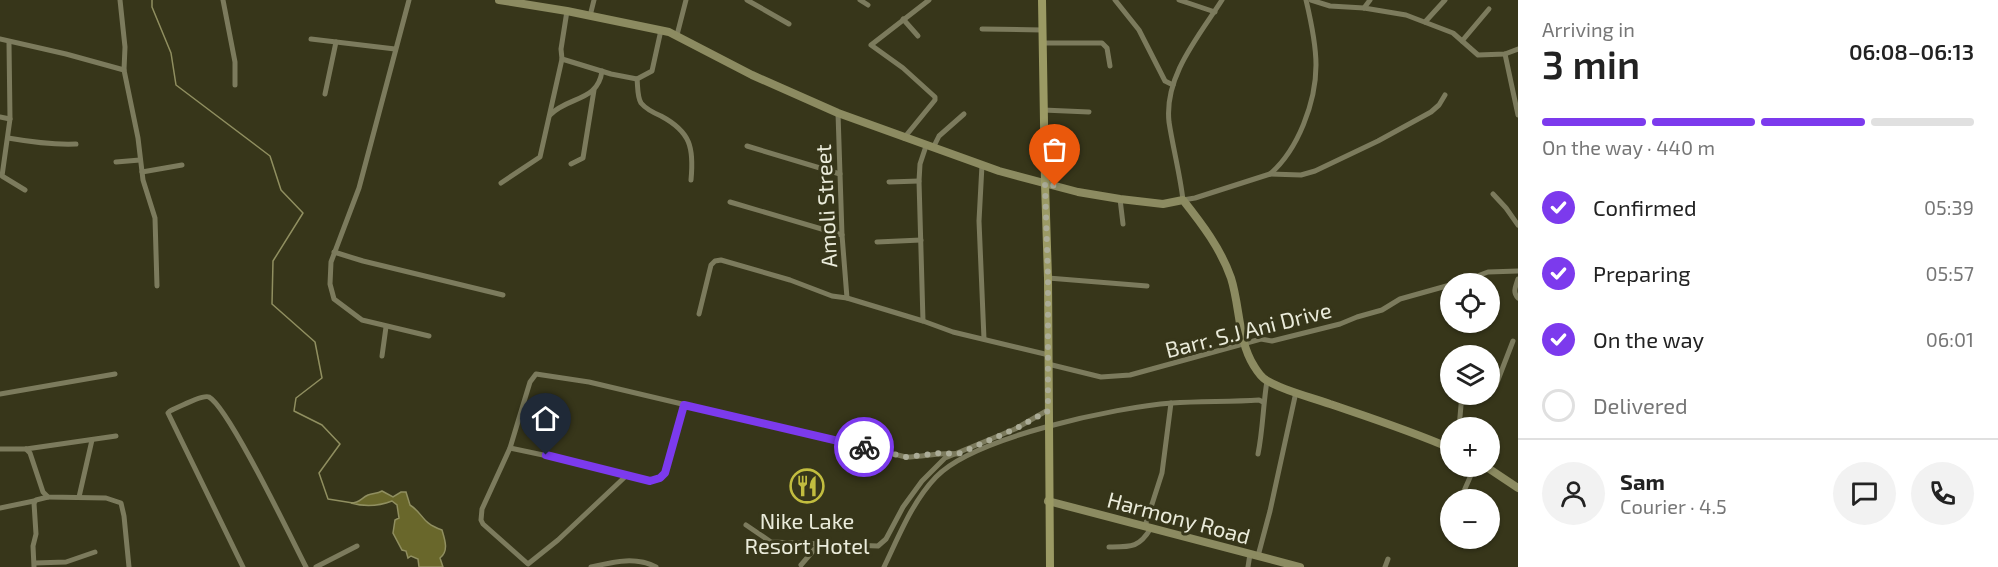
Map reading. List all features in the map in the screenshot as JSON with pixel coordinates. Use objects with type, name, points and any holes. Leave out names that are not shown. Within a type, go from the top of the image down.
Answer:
[{"type":"main road","points":[[498,0],[567,11],[677,35],[752,75],[838,113],[999,171],[1078,192],[1120,200],[1163,204],[1183,200],[1223,259],[1231,278],[1245,344],[1254,366],[1267,381],[1399,427],[1440,444]]},
{"type":"main road","points":[[1042,0],[1048,278],[1050,567]]},
{"type":"main road","points":[[1500,476],[1518,488]]},
{"type":"main road","name":"Harmony Road","points":[[1048,501],[1300,567]]},
{"type":"street","points":[[120,0],[125,47],[124,70],[138,138],[142,172],[155,218],[157,286]]},
{"type":"street","points":[[223,0],[235,62],[235,85]]},
{"type":"street","points":[[409,0],[358,188],[334,252],[330,284],[334,299],[362,320],[429,336]]},
{"type":"street","points":[[590,16],[594,0]]},
{"type":"street","points":[[677,35],[686,0]]},
{"type":"street","points":[[747,0],[789,24]]},
{"type":"street","points":[[861,0],[868,5]]},
{"type":"street","points":[[904,138],[935,100],[935,97],[903,68],[871,45],[929,0]]},
{"type":"street","points":[[1115,0],[1139,30],[1165,81],[1173,85]]},
{"type":"street","points":[[1179,0],[1215,12]]},
{"type":"street","points":[[1222,0],[1184,60],[1169,99],[1169,120],[1183,200],[1207,195],[1270,174],[1300,175],[1315,171],[1378,141],[1431,112],[1439,105],[1444,95]]},
{"type":"street","points":[[1270,174],[1283,163],[1294,147],[1301,131],[1315,80],[1316,64],[1306,0]]},
{"type":"street","points":[[1311,0],[1330,6],[1364,8],[1406,15],[1453,33],[1478,55],[1505,54],[1518,50]]},
{"type":"street","points":[[1364,8],[1370,0]]},
{"type":"street","points":[[1425,22],[1445,0]]},
{"type":"street","points":[[1462,41],[1489,9]]},
{"type":"street","points":[[501,183],[540,157],[562,59],[561,49],[567,11]]},
{"type":"street","points":[[903,20],[918,36]]},
{"type":"street","points":[[982,29],[1042,30]]},
{"type":"street","points":[[562,59],[637,79],[652,71],[661,30]]},
{"type":"street","points":[[0,39],[124,70]]},
{"type":"street","points":[[311,39],[395,49]]},
{"type":"street","points":[[325,94],[336,42]]},
{"type":"street","points":[[9,43],[10,119],[2,176],[24,190]]},
{"type":"street","points":[[1043,43],[1102,43],[1107,48],[1110,66]]},
{"type":"street","points":[[1505,54],[1518,114]]},
{"type":"street","points":[[549,116],[556,108],[594,90],[601,81],[602,71]]},
{"type":"street","points":[[637,79],[639,100],[642,105],[666,119],[687,137],[693,158],[691,180]]},
{"type":"street","points":[[571,164],[583,158],[594,90]]},
{"type":"street","points":[[1043,110],[1089,112]]},
{"type":"street","name":"Amoli Street","points":[[838,113],[842,235],[847,298]]},
{"type":"street","points":[[923,321],[920,164],[929,147],[964,114]]},
{"type":"street","points":[[0,117],[10,119]]},
{"type":"street","points":[[8,138],[62,145],[76,144]]},
{"type":"street","points":[[747,146],[840,174]]},
{"type":"street","points":[[116,162],[140,160]]},
{"type":"street","points":[[142,172],[182,165]]},
{"type":"street","points":[[982,165],[979,221],[984,339]]},
{"type":"street","points":[[889,182],[919,181]]},
{"type":"street","points":[[1493,194],[1518,225]]},
{"type":"street","points":[[1120,200],[1123,224]]},
{"type":"street","points":[[730,202],[842,235]]},
{"type":"street","points":[[877,243],[921,240]]},
{"type":"street","points":[[334,252],[503,295]]},
{"type":"street","name":"Barr. S.J Ani Drive","points":[[699,314],[711,264],[721,260],[790,280],[832,296],[847,298],[1101,376],[1130,375],[1261,339],[1272,341],[1340,324],[1382,310],[1400,299],[1440,288]]},
{"type":"street","points":[[1485,273],[1518,271]]},
{"type":"street","points":[[1048,278],[1147,286]]},
{"type":"street","points":[[1518,279],[1515,295],[1518,298]]},
{"type":"street","points":[[382,356],[386,327]]},
{"type":"street","points":[[1500,375],[1513,341]]},
{"type":"street","points":[[746,525],[771,542],[875,546],[880,544],[886,539],[903,507],[922,481],[945,458],[1015,429],[1048,411],[1048,358]]},
{"type":"street","points":[[0,394],[115,374]]},
{"type":"street","points":[[627,475],[558,540],[528,564],[483,524],[482,509],[510,448],[530,382],[536,374],[589,382],[906,457],[940,453],[958,454]]},
{"type":"street","points":[[1258,454],[1267,381]]},
{"type":"street","points":[[1248,567],[1270,511],[1296,392]]},
{"type":"street","points":[[243,567],[168,413],[203,396],[210,398],[220,408],[234,431],[306,567]]},
{"type":"street","points":[[884,567],[913,507],[936,477],[953,462],[969,454],[1069,420],[1171,403],[1259,400],[1263,402]]},
{"type":"street","points":[[1109,547],[1133,546],[1142,541],[1148,527],[1162,473],[1171,403]]},
{"type":"street","points":[[510,448],[650,481],[660,478],[665,473],[684,405]]},
{"type":"street","points":[[0,449],[26,449],[116,436]]},
{"type":"street","points":[[79,497],[92,440]]},
{"type":"street","points":[[26,449],[30,453],[44,492],[48,497]]},
{"type":"street","points":[[0,508],[48,497],[106,498],[123,505],[129,567]]},
{"type":"street","points":[[34,501],[36,534],[33,546],[34,565],[66,562],[94,552]]},
{"type":"street","points":[[801,565],[819,544]]},
{"type":"street","points":[[316,567],[357,546]]},
{"type":"street","points":[[1385,567],[1388,558]]},
{"type":"street","points":[[591,567],[632,560],[646,562],[656,567]]},
{"type":"shaded area","points":[[382,491],[393,497],[406,492],[410,505],[426,521],[442,530],[446,545],[445,552],[440,558],[443,567],[419,567],[418,559],[411,556],[408,558],[406,551],[402,550],[393,533],[395,520],[399,518],[397,505],[392,501],[372,505],[351,503]]},
{"type":"waterway","points":[[152,0],[152,7],[171,53],[176,85],[270,156],[281,190],[303,213],[273,261],[272,304],[315,342],[322,378],[296,398],[294,411],[322,425],[340,444],[319,473],[328,499],[353,503]]},
{"type":"way so far","points":[[864,447],[906,457],[940,453],[958,454],[1015,429],[1048,411],[1045,183],[1055,186]]},
{"type":"place","name":"Nike Lake Resort Hotel","points":[[807,486]]},
{"type":"route","points":[[546,455],[650,481],[660,478],[665,473],[684,405],[864,447]]}]
